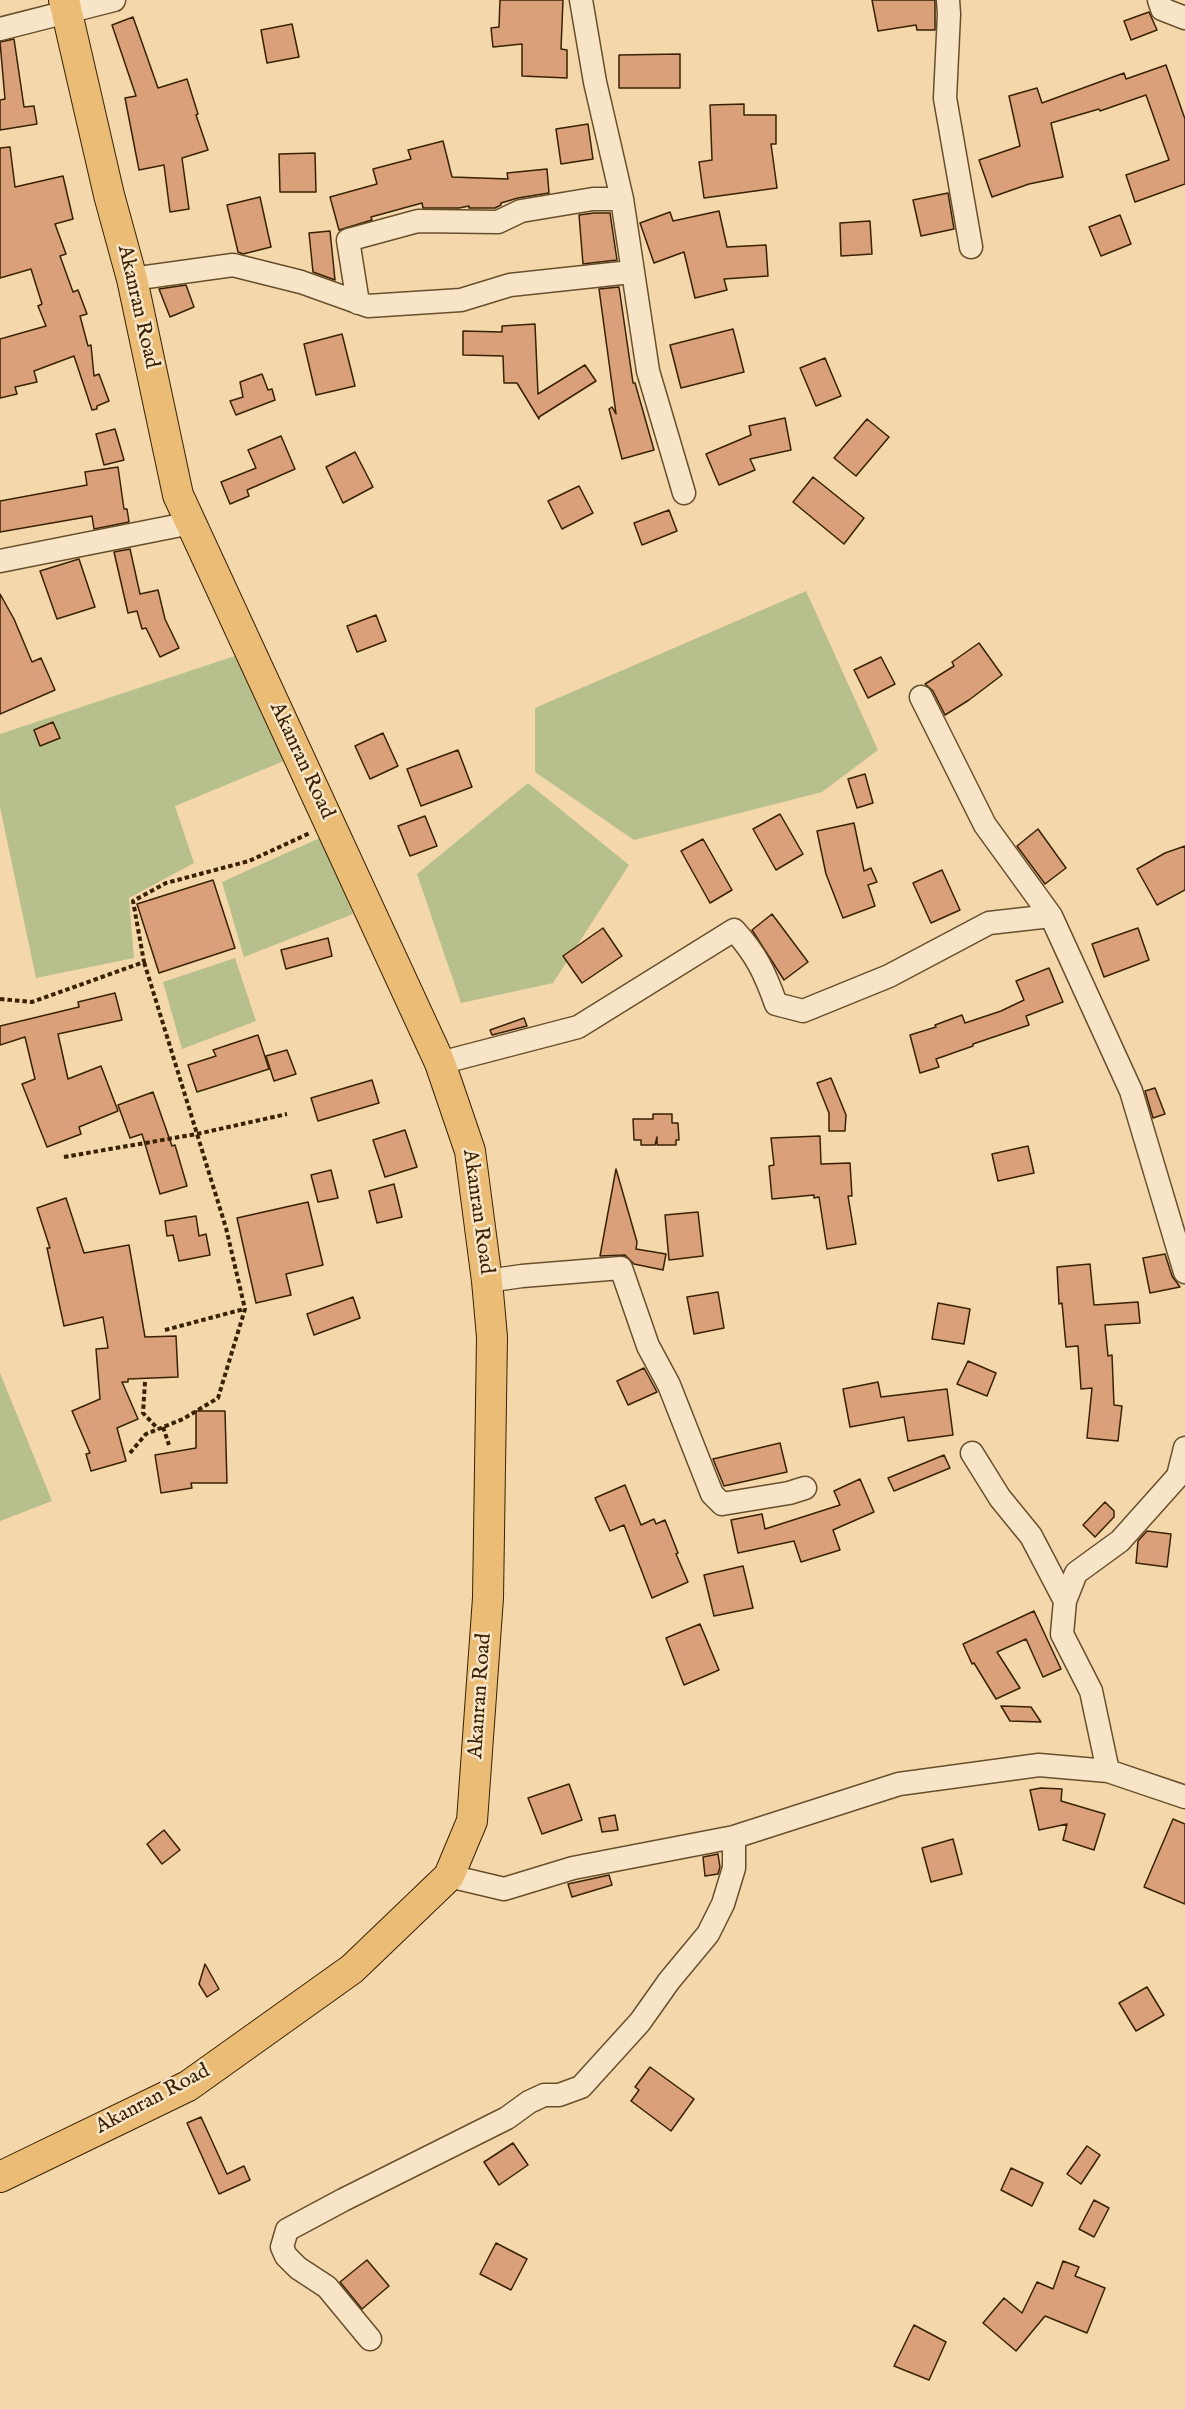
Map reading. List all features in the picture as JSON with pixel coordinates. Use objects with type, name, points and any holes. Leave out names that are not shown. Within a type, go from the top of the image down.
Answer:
[{"type":"main road","name":"Akanran Road","points":[[0,2177],[188,2086],[352,1969],[449,1876],[472,1821],[487,1610],[492,1337],[470,1151],[440,1063],[178,495],[132,279],[109,195],[66,6]]},
{"type":"street","points":[[0,28],[66,6],[114,0]]},
{"type":"street","points":[[581,0],[595,82],[622,199],[631,272],[648,371],[684,493]]},
{"type":"street","points":[[948,0],[945,98],[971,248]]},
{"type":"street","points":[[1159,0],[1162,9],[1185,18]]},
{"type":"street","points":[[358,303],[348,240],[418,221],[498,222],[521,211],[593,199],[622,199]]},
{"type":"street","points":[[132,279],[233,265],[301,282],[368,306],[461,300],[510,285],[631,272]]},
{"type":"street","points":[[3,555],[191,523]]},
{"type":"street","points":[[921,698],[985,825],[1051,916],[1131,1091],[1185,1272]]},
{"type":"street","points":[[440,1063],[578,1027],[734,930],[751,948],[764,970],[776,1004],[804,1011],[889,976],[989,923],[1051,916]]},
{"type":"street","points":[[487,1281],[621,1268],[648,1346],[669,1386],[712,1494],[722,1504],[789,1493],[805,1488]]},
{"type":"street","points":[[1108,1771],[1091,1691],[1062,1634],[1065,1600],[1076,1573],[1120,1540],[1178,1476],[1185,1448]]},
{"type":"street","points":[[972,1453],[1000,1498],[1031,1536],[1065,1600]]},
{"type":"street","points":[[449,1876],[504,1889],[573,1868],[734,1837],[898,1784],[1039,1765],[1108,1771],[1185,1797]]},
{"type":"street","points":[[370,2339],[327,2287],[310,2278],[286,2256],[282,2247],[287,2230],[507,2118],[529,2102],[544,2095],[559,2095],[581,2087],[640,2022],[669,1981],[708,1934],[723,1904],[734,1868],[734,1837]]},
{"type":"path","points":[[130,1453],[146,1434],[183,1419],[218,1398],[245,1309],[226,1228],[144,962],[133,901],[166,883],[249,861],[330,824]]},
{"type":"path","points":[[0,999],[32,1002],[144,962]]},
{"type":"path","points":[[64,1157],[197,1134],[287,1114]]},
{"type":"path","points":[[165,1330],[245,1309]]},
{"type":"path","points":[[145,1382],[143,1413],[160,1428],[169,1445]]},
{"type":"green space","points":[[806,591],[878,750],[822,792],[634,840],[535,772],[535,708]]},
{"type":"green space","points":[[238,655],[284,761],[175,806],[194,863],[129,898],[134,958],[36,978],[0,807],[0,734]]},
{"type":"green space","points":[[528,783],[629,865],[553,983],[461,1003],[417,874]]},
{"type":"green space","points":[[322,837],[353,914],[244,957],[222,882]]},
{"type":"green space","points":[[235,958],[256,1021],[182,1049],[163,982]]},
{"type":"green space","points":[[0,1373],[52,1501],[0,1521]]},
{"type":"building","points":[[500,0],[563,0],[561,49],[567,50],[567,78],[522,76],[522,44],[493,47],[491,28],[499,27]]},
{"type":"building","points":[[872,0],[935,0],[935,30],[917,30],[916,25],[878,31]]},
{"type":"building","points":[[1149,12],[1157,30],[1131,40],[1124,21]]},
{"type":"building","points":[[133,17],[158,88],[187,79],[198,114],[196,115],[208,150],[182,158],[189,209],[170,212],[164,165],[139,170],[125,98],[136,96],[112,25]]},
{"type":"building","points":[[292,24],[299,57],[267,63],[261,30]]},
{"type":"building","points":[[14,39],[24,107],[34,106],[37,124],[0,130],[0,100],[5,99],[0,42]]},
{"type":"building","points":[[680,54],[680,88],[619,88],[619,55]]},
{"type":"building","points":[[1166,65],[1185,119],[1185,184],[1135,202],[1126,175],[1169,160],[1146,95],[1100,111],[1099,109],[1051,123],[1063,177],[1029,184],[992,197],[979,160],[1020,146],[1009,96],[1037,88],[1042,103],[1124,73],[1126,79]]},
{"type":"building","points":[[744,104],[744,115],[776,115],[776,144],[771,144],[777,188],[704,198],[699,162],[712,160],[710,105]]},
{"type":"building","points":[[588,124],[593,159],[561,164],[556,129]]},
{"type":"building","points":[[443,141],[452,177],[508,179],[507,173],[547,169],[549,193],[518,198],[501,203],[495,208],[469,208],[469,206],[423,208],[422,203],[371,217],[372,220],[339,230],[330,197],[377,184],[373,169],[411,159],[408,150]]},
{"type":"building","points":[[10,147],[15,187],[63,176],[73,219],[55,224],[66,254],[60,256],[73,292],[78,290],[87,314],[80,316],[88,346],[91,345],[94,376],[99,374],[109,401],[97,406],[97,409],[92,410],[74,356],[34,371],[37,382],[15,387],[17,394],[0,398],[0,339],[46,326],[38,306],[42,304],[31,269],[0,278],[0,148]]},
{"type":"building","points":[[315,153],[316,192],[280,192],[279,154]]},
{"type":"building","points":[[948,193],[954,229],[921,236],[913,200]]},
{"type":"building","points":[[260,197],[271,247],[243,254],[238,252],[227,205]]},
{"type":"building","points":[[719,211],[727,247],[766,245],[768,276],[724,279],[727,290],[695,298],[684,252],[654,263],[640,223],[670,212],[673,221]]},
{"type":"building","points":[[610,213],[617,260],[583,264],[579,215]]},
{"type":"building","points":[[1120,215],[1131,244],[1101,256],[1089,227]]},
{"type":"building","points":[[870,221],[872,254],[841,256],[840,223]]},
{"type":"building","points":[[330,231],[335,280],[313,272],[309,233]]},
{"type":"building","points":[[186,285],[194,307],[170,317],[159,289]]},
{"type":"building","points":[[619,287],[633,383],[635,383],[654,450],[622,459],[609,409],[612,407],[616,414],[599,289]]},
{"type":"building","points":[[535,324],[538,394],[585,365],[596,381],[539,419],[517,383],[504,383],[503,356],[463,355],[463,331],[502,332],[502,326]]},
{"type":"building","points":[[733,329],[744,372],[681,388],[670,345]]},
{"type":"building","points":[[342,334],[355,386],[316,395],[304,344]]},
{"type":"building","points":[[825,358],[841,396],[816,406],[800,368]]},
{"type":"building","points":[[262,374],[268,390],[272,389],[275,400],[236,415],[230,401],[243,397],[240,382]]},
{"type":"building","points":[[785,418],[791,450],[750,459],[755,470],[719,485],[706,454],[751,435],[749,426]]},
{"type":"building","points":[[867,419],[889,437],[856,476],[834,458]]},
{"type":"building","points":[[115,429],[124,460],[104,465],[96,434]]},
{"type":"building","points":[[281,436],[295,469],[247,490],[249,496],[230,504],[221,482],[256,468],[248,450]]},
{"type":"building","points":[[355,452],[373,487],[343,503],[326,467]]},
{"type":"building","points":[[118,467],[124,509],[127,509],[129,522],[94,529],[92,516],[0,532],[0,501],[87,485],[85,472]]},
{"type":"building","points":[[813,477],[864,518],[844,544],[793,502]]},
{"type":"building","points":[[579,486],[593,513],[562,529],[548,501]]},
{"type":"building","points":[[669,510],[677,531],[642,545],[634,523]]},
{"type":"building","points":[[130,549],[140,594],[158,590],[165,619],[179,648],[160,657],[146,628],[142,629],[137,611],[128,613],[114,552]]},
{"type":"building","points":[[79,559],[95,607],[57,619],[40,571]]},
{"type":"building","points":[[0,594],[14,619],[32,662],[41,658],[55,690],[0,714]]},
{"type":"building","points":[[376,615],[386,641],[357,652],[347,626]]},
{"type":"building","points":[[979,643],[1002,675],[945,715],[933,691],[925,684],[954,666],[952,662]]},
{"type":"building","points":[[881,657],[895,684],[868,698],[854,670]]},
{"type":"building","points":[[53,722],[60,738],[40,746],[34,730]]},
{"type":"building","points":[[383,733],[398,766],[370,779],[355,746]]},
{"type":"building","points":[[458,750],[472,787],[421,806],[407,769]]},
{"type":"building","points":[[865,774],[873,803],[857,808],[848,779]]},
{"type":"building","points":[[780,814],[803,854],[776,870],[753,829]]},
{"type":"building","points":[[425,816],[437,846],[410,856],[398,826]]},
{"type":"building","points":[[854,823],[864,871],[871,868],[877,882],[868,885],[875,906],[843,918],[826,874],[817,831]]},
{"type":"building","points":[[1038,829],[1066,868],[1045,884],[1017,846]]},
{"type":"building","points":[[703,839],[732,890],[710,903],[681,851]]},
{"type":"building","points":[[1185,846],[1185,890],[1157,905],[1137,869],[1165,853]]},
{"type":"building","points":[[942,870],[960,910],[931,923],[913,883]]},
{"type":"building","points":[[213,880],[235,948],[159,973],[137,904]]},
{"type":"building","points":[[772,914],[808,962],[784,980],[752,930]]},
{"type":"building","points":[[603,928],[622,956],[582,983],[563,956]]},
{"type":"building","points":[[1138,928],[1149,960],[1104,977],[1092,944]]},
{"type":"building","points":[[328,938],[332,956],[286,969],[281,950]]},
{"type":"building","points":[[1049,968],[1063,1002],[1026,1016],[1029,1025],[936,1059],[939,1067],[920,1073],[910,1035],[936,1027],[935,1025],[962,1015],[965,1023],[1001,1011],[1024,1000],[1016,981]]},
{"type":"building","points":[[115,993],[122,1020],[58,1034],[68,1079],[101,1066],[118,1111],[79,1127],[81,1134],[47,1147],[22,1084],[35,1079],[25,1037],[0,1045],[0,1026],[79,1007],[78,1002]]},
{"type":"building","points":[[524,1018],[527,1026],[492,1035],[490,1030]]},
{"type":"building","points":[[258,1035],[269,1069],[197,1092],[188,1065],[216,1056],[213,1050]]},
{"type":"building","points":[[287,1050],[296,1074],[274,1081],[266,1056]]},
{"type":"building","points":[[831,1078],[846,1115],[845,1131],[829,1131],[829,1113],[817,1083]]},
{"type":"building","points":[[372,1080],[379,1103],[318,1121],[311,1098]]},
{"type":"building","points":[[1155,1088],[1165,1114],[1153,1118],[1145,1091]]},
{"type":"building","points":[[153,1092],[172,1146],[175,1145],[187,1186],[160,1194],[142,1134],[130,1138],[118,1105]]},
{"type":"building","points":[[653,1114],[672,1114],[672,1123],[678,1123],[679,1140],[676,1140],[676,1145],[657,1145],[657,1137],[655,1145],[641,1145],[641,1140],[634,1140],[633,1119],[653,1119]]},
{"type":"building","points":[[405,1130],[417,1167],[385,1177],[373,1140]]},
{"type":"building","points":[[820,1136],[821,1164],[850,1163],[852,1196],[848,1196],[856,1244],[827,1249],[819,1197],[814,1198],[814,1195],[772,1199],[769,1166],[774,1165],[771,1138]]},
{"type":"building","points":[[1028,1146],[1034,1173],[998,1181],[992,1154]]},
{"type":"building","points":[[616,1169],[637,1242],[636,1249],[666,1254],[663,1270],[634,1264],[625,1255],[600,1256]]},
{"type":"building","points":[[331,1170],[338,1198],[318,1202],[311,1175]]},
{"type":"building","points":[[394,1184],[402,1217],[377,1223],[369,1191]]},
{"type":"building","points":[[66,1198],[84,1253],[129,1245],[145,1337],[176,1336],[178,1377],[128,1379],[128,1382],[122,1382],[138,1419],[117,1428],[126,1461],[91,1471],[86,1454],[90,1453],[72,1411],[100,1399],[96,1349],[108,1348],[103,1317],[64,1326],[47,1248],[50,1248],[37,1208]]},
{"type":"building","points":[[308,1202],[323,1265],[286,1274],[291,1295],[256,1303],[237,1218]]},
{"type":"building","points":[[698,1212],[703,1256],[669,1260],[665,1215]]},
{"type":"building","points":[[196,1216],[199,1236],[206,1234],[210,1255],[179,1261],[173,1235],[167,1236],[165,1221]]},
{"type":"building","points":[[1165,1254],[1172,1276],[1180,1287],[1150,1293],[1143,1258]]},
{"type":"building","points":[[1090,1264],[1094,1305],[1138,1302],[1140,1323],[1105,1325],[1108,1356],[1112,1355],[1114,1405],[1122,1406],[1118,1441],[1087,1438],[1092,1388],[1081,1389],[1078,1346],[1066,1347],[1062,1303],[1059,1304],[1057,1267]]},
{"type":"building","points":[[718,1292],[724,1328],[694,1334],[687,1297]]},
{"type":"building","points":[[353,1297],[360,1318],[314,1335],[307,1314]]},
{"type":"building","points":[[938,1303],[970,1309],[964,1344],[932,1339]]},
{"type":"building","points":[[968,1361],[996,1373],[987,1396],[957,1384]]},
{"type":"building","points":[[644,1368],[657,1392],[628,1405],[617,1381]]},
{"type":"building","points":[[878,1382],[881,1397],[947,1389],[953,1435],[908,1441],[904,1417],[850,1427],[843,1389]]},
{"type":"building","points":[[196,1411],[225,1411],[227,1483],[191,1483],[192,1488],[161,1493],[155,1455],[196,1448]]},
{"type":"building","points":[[780,1443],[787,1472],[724,1486],[713,1459]]},
{"type":"building","points":[[944,1455],[950,1468],[894,1491],[888,1478]]},
{"type":"building","points":[[860,1479],[874,1512],[833,1530],[840,1550],[801,1562],[794,1541],[738,1553],[731,1520],[762,1514],[765,1529],[840,1505],[834,1491]]},
{"type":"building","points":[[625,1485],[641,1525],[654,1519],[656,1524],[665,1520],[688,1582],[652,1598],[624,1525],[610,1531],[595,1498]]},
{"type":"building","points":[[1105,1502],[1114,1511],[1114,1517],[1095,1537],[1083,1525]]},
{"type":"building","points":[[1147,1531],[1171,1534],[1167,1567],[1136,1563],[1138,1541]]},
{"type":"building","points":[[743,1566],[753,1608],[714,1616],[704,1575]]},
{"type":"building","points":[[1034,1611],[1061,1669],[1043,1677],[1026,1639],[997,1652],[1020,1688],[996,1699],[974,1663],[972,1664],[963,1644]]},
{"type":"building","points":[[700,1624],[719,1670],[684,1685],[666,1638]]},
{"type":"building","points":[[1001,1706],[1031,1707],[1041,1722],[1010,1721]]},
{"type":"building","points":[[569,1784],[582,1820],[542,1834],[528,1798]]},
{"type":"building","points":[[1062,1789],[1061,1801],[1105,1814],[1094,1850],[1063,1840],[1067,1824],[1039,1830],[1030,1790]]},
{"type":"building","points":[[615,1815],[618,1830],[602,1832],[599,1818]]},
{"type":"building","points":[[1173,1819],[1185,1824],[1185,1904],[1144,1887]]},
{"type":"building","points":[[164,1830],[180,1850],[162,1864],[147,1844]]},
{"type":"building","points":[[953,1839],[962,1874],[931,1882],[922,1848]]},
{"type":"building","points":[[718,1854],[720,1867],[718,1874],[705,1876],[703,1857]]},
{"type":"building","points":[[609,1875],[612,1885],[572,1897],[568,1884]]},
{"type":"building","points":[[205,1964],[219,1989],[207,1997],[199,1984]]},
{"type":"building","points":[[1147,1987],[1164,2015],[1136,2031],[1119,2003]]},
{"type":"building","points":[[650,2067],[694,2099],[671,2131],[631,2101],[639,2090],[635,2087]]},
{"type":"building","points":[[201,2117],[227,2174],[244,2166],[250,2180],[219,2194],[187,2123]]},
{"type":"building","points":[[513,2143],[528,2165],[499,2185],[484,2162]]},
{"type":"building","points":[[1087,2146],[1100,2155],[1081,2184],[1067,2174]]},
{"type":"building","points":[[1011,2168],[1043,2183],[1032,2206],[1001,2190]]},
{"type":"building","points":[[1094,2200],[1109,2208],[1094,2237],[1079,2229]]},
{"type":"building","points":[[496,2243],[527,2259],[511,2290],[480,2274]]},
{"type":"building","points":[[367,2260],[389,2286],[362,2309],[340,2282]]},
{"type":"building","points":[[1063,2261],[1079,2267],[1075,2276],[1105,2288],[1087,2333],[1045,2316],[1016,2351],[983,2323],[1004,2298],[1022,2313],[1037,2282],[1053,2289]]},
{"type":"building","points":[[914,2325],[946,2342],[929,2380],[894,2366]]}]
